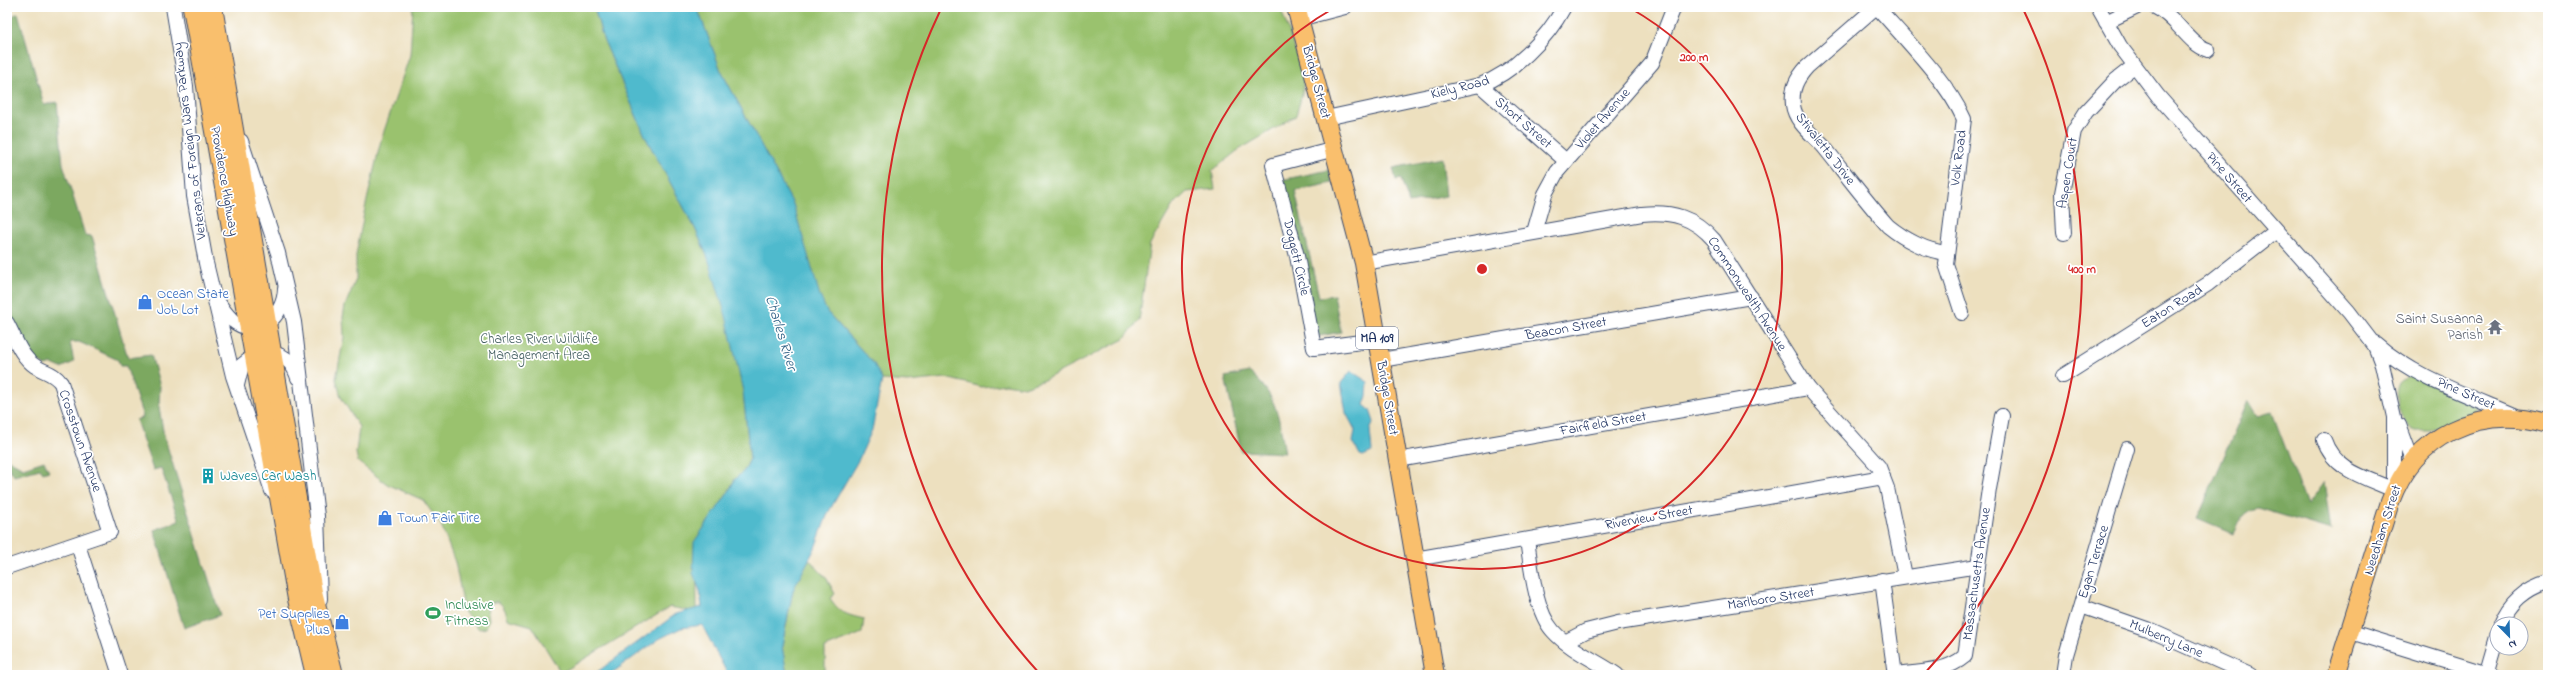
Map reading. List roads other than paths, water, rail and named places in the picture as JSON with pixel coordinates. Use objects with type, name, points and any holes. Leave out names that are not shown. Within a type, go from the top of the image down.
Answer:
[{"type":"highway","name":"Providence Highway","points":[[193,7],[258,325]]},
{"type":"highway","name":"Providence Highway","points":[[212,7],[228,105],[258,325]]},
{"type":"highway","name":"Veterans of Foreign Wars Parkway","points":[[258,325],[319,627],[333,675]]},
{"type":"highway","name":"Veterans of Foreign Wars Parkway","points":[[263,354],[285,527],[305,634],[316,675]]},
{"type":"main road","name":"Bridge Street","points":[[1298,13],[1364,263],[1435,675]]},
{"type":"main road","name":"Needham Street","points":[[2336,675],[2351,632],[2394,490],[2412,460],[2434,440],[2463,427],[2492,420],[2522,419],[2548,424]]},
{"type":"street","name":"Veterans of Foreign Wars Parkway","points":[[173,7],[186,86],[196,215],[211,287],[239,397],[285,527]]},
{"type":"street","points":[[1298,13],[1345,7]]},
{"type":"street","name":"Kiely Road","points":[[1326,118],[1480,85],[1499,78],[1513,68],[1545,34],[1564,7]]},
{"type":"street","name":"Violet Avenue","points":[[1534,232],[1545,194],[1566,162],[1652,63],[1674,7]]},
{"type":"street","name":"Stivaletta Drive","points":[[1876,7],[1807,66],[1797,78],[1793,91],[1793,107],[1801,123],[1823,146],[1888,226],[1904,237],[1937,252],[1947,253]]},
{"type":"street","name":"Volk Road","points":[[1876,7],[1928,66],[1959,109],[1964,119],[1947,253],[1948,273],[1962,313]]},
{"type":"street","name":"Pine Street","points":[[2098,7],[2134,66],[2276,231],[2349,312],[2372,341],[2390,355],[2423,374],[2522,419]]},
{"type":"street","points":[[2106,22],[2137,7]]},
{"type":"street","points":[[2155,7],[2178,23],[2197,44],[2208,50]]},
{"type":"street","name":"Aspen Court","points":[[2064,232],[2062,193],[2074,131],[2086,112],[2116,80],[2134,66]]},
{"type":"street","name":"Short Street","points":[[1480,85],[1566,162]]},
{"type":"street","name":"Veterans of Foreign Wars Parkway","points":[[228,105],[254,176],[285,280],[294,322],[319,539],[319,627]]},
{"type":"street","name":"Doggett Circle","points":[[1335,149],[1273,165],[1297,256],[1314,348],[1377,340]]},
{"type":"street","name":"Commonwealth Avenue","points":[[1364,263],[1642,214],[1673,214],[1697,223],[1706,231],[1751,297],[1808,388],[1872,458],[1884,477],[1905,576]]},
{"type":"street","name":"Eaton Road","points":[[2063,376],[2208,284],[2276,231]]},
{"type":"street","points":[[211,287],[227,314],[241,325],[258,325],[273,320],[283,305],[285,280]]},
{"type":"street","name":"Beacon Street","points":[[1381,360],[1751,297]]},
{"type":"street","name":"Crosstown Avenue","points":[[7,323],[25,357],[35,366],[52,373],[61,383],[110,532],[78,545]]},
{"type":"street","name":"Pine Street","points":[[2372,341],[2382,364],[2393,410],[2412,460]]},
{"type":"street","points":[[239,397],[237,384],[238,371],[242,365],[263,354],[278,354],[292,364],[302,388]]},
{"type":"street","name":"Fairfield Street","points":[[1398,460],[1808,388]]},
{"type":"street","name":"Pine Street","points":[[2393,410],[2394,490]]},
{"type":"street","name":"Massachusetts Avenue","points":[[1893,675],[1931,671],[1955,663],[1966,656],[1989,489],[2002,416]]},
{"type":"street","points":[[2324,440],[2330,455],[2342,466],[2394,490]]},
{"type":"street","name":"Egan Terrace","points":[[2063,675],[2081,606],[2127,449]]},
{"type":"street","name":"Riverview Street","points":[[1415,559],[1884,477]]},
{"type":"street","points":[[1527,540],[1535,586],[1545,619],[1553,631],[1565,642],[1617,675]]},
{"type":"street","points":[[7,567],[78,545],[120,675]]},
{"type":"street","name":"Marlboro Street","points":[[1565,642],[1586,631],[1618,622],[1905,576],[1978,566]]},
{"type":"street","points":[[1882,580],[1893,675]]},
{"type":"street","points":[[2506,616],[2518,598],[2535,586],[2548,582]]},
{"type":"street","name":"Mulberry Lane","points":[[2081,606],[2147,629],[2250,675]]},
{"type":"street","points":[[2351,632],[2488,674],[2492,656]]},
{"type":"water","name":"Charles River","points":[[594,7],[697,7],[721,71],[793,204],[820,296],[827,312],[874,364],[882,380],[872,430],[859,459],[828,513],[815,548],[793,590],[782,646],[787,675],[728,675],[702,625],[681,628],[659,639],[609,675],[593,675],[676,614],[702,607],[700,591],[693,573],[694,542],[728,493],[735,479],[744,471],[750,459],[743,391],[726,316],[708,258],[695,228],[646,138],[603,38]]},
{"type":"water","points":[[1351,371],[1368,382],[1367,396],[1364,405],[1370,410],[1374,422],[1370,430],[1372,452],[1363,456],[1360,455],[1353,442],[1355,430],[1346,413],[1341,383]]},
{"type":"place","name":"Ocean State Job Lot","points":[[145,302]]},
{"type":"place","name":"Saint Susanna Parish","points":[[2495,327]]},
{"type":"place","name":"Waves Car Wash","points":[[208,476]]},
{"type":"place","name":"Town Fair Tire","points":[[385,518]]},
{"type":"place","name":"Inclusive Fitness","points":[[433,613]]},
{"type":"place","name":"Pet Supplies Plus","points":[[342,622]]},
{"type":"park label","name":"Charles River Wildlife Management Area","points":[[539,348]]}]
